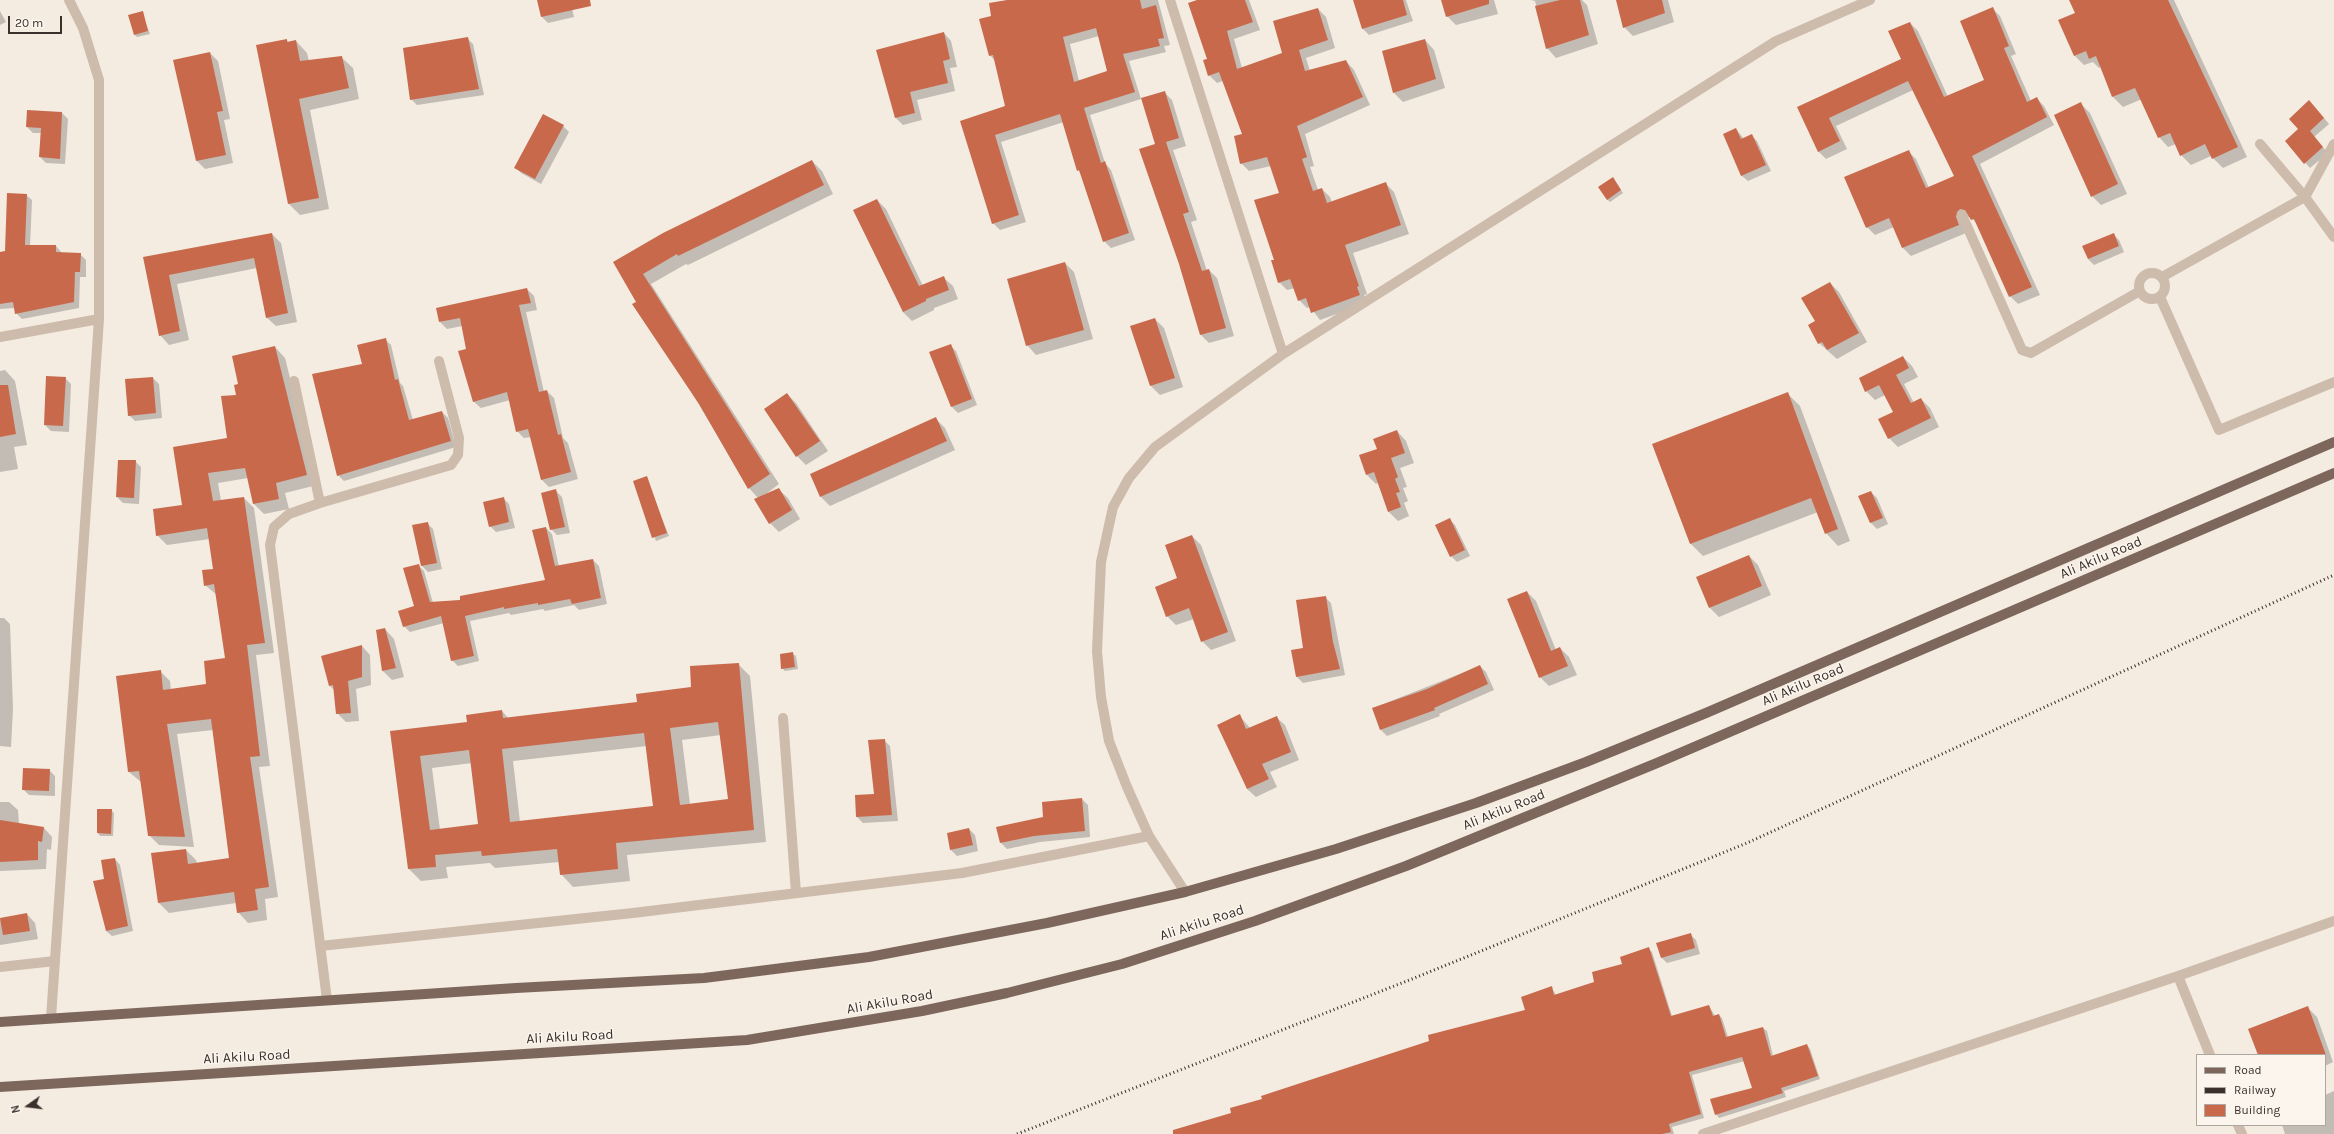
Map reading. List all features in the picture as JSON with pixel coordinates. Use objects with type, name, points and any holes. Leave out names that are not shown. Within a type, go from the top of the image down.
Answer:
[{"type":"main road","name":"Ali Akilu Road","points":[[0,1022],[327,1000],[704,978],[861,958],[1047,923],[1185,892],[1336,849],[1476,803],[1586,762],[1714,710],[2334,442]]},
{"type":"main road","name":"Ali Akilu Road","points":[[0,1087],[747,1040],[922,1011],[1007,993],[1115,966],[1255,921],[1406,866],[1657,763],[2334,473]]},
{"type":"street","points":[[51,1018],[99,319],[99,80],[83,28],[69,0]]},
{"type":"street","points":[[1170,0],[1283,354]]},
{"type":"street","points":[[1185,892],[1149,836],[1127,787],[1110,741],[1101,697],[1097,651],[1101,562],[1113,507],[1129,478],[1155,447],[1283,354],[1776,41],[1870,0]]},
{"type":"street","points":[[2260,144],[2305,197],[2334,237]]},
{"type":"street","points":[[2162,277],[2305,197],[2334,144]]},
{"type":"street","points":[[1962,216],[2022,350],[2031,353],[2140,292]]},
{"type":"street","points":[[2148,273],[2156,273],[2162,277],[2165,284],[2164,291],[2160,297],[2152,299],[2145,297],[2140,292],[2139,284],[2142,277],[2148,273]]},
{"type":"street","points":[[2160,297],[2219,430],[2334,382]]},
{"type":"street","points":[[0,337],[99,319]]},
{"type":"street","points":[[327,1000],[270,545],[274,527],[289,514],[320,503],[451,465],[458,455],[459,438],[439,361]]},
{"type":"street","points":[[294,381],[320,503]]},
{"type":"street","points":[[783,718],[796,893]]},
{"type":"street","points":[[320,946],[625,914],[962,873],[1149,836]]},
{"type":"street","points":[[1703,1134],[2178,976],[2334,921]]},
{"type":"street","points":[[0,967],[55,961]]},
{"type":"street","points":[[2178,976],[2210,1054]]},
{"type":"building","points":[[537,0],[590,0],[591,6],[541,17]]},
{"type":"building","points":[[1007,0],[1140,0],[1142,9],[1156,5],[1164,38],[1158,39],[1160,46],[1123,54],[1135,92],[1084,108],[1101,163],[1105,161],[1129,233],[1103,242],[1079,170],[1077,171],[1060,114],[995,135],[1019,215],[992,224],[960,121],[1005,106],[993,55],[989,56],[979,19],[991,16],[989,3]],"holes":[[[1096,28],[1107,71],[1074,82],[1063,37]]]},
{"type":"building","points":[[1197,0],[1245,0],[1253,22],[1227,31],[1237,69],[1282,53],[1273,21],[1318,8],[1328,40],[1299,50],[1305,71],[1346,60],[1363,97],[1297,126],[1307,157],[1302,159],[1313,191],[1322,188],[1327,203],[1386,182],[1401,225],[1345,245],[1359,286],[1357,287],[1360,295],[1311,313],[1306,298],[1298,301],[1290,279],[1278,283],[1271,260],[1274,260],[1254,200],[1279,193],[1267,157],[1240,164],[1234,136],[1242,134],[1219,72],[1208,76],[1203,60],[1207,59],[1188,3]]},
{"type":"building","points":[[1353,0],[1403,0],[1407,15],[1362,29]]},
{"type":"building","points":[[1441,0],[1489,0],[1489,4],[1446,17]]},
{"type":"building","points":[[1560,0],[1580,0],[1589,35],[1546,49],[1535,6]]},
{"type":"building","points":[[1616,0],[1662,0],[1665,13],[1623,28]]},
{"type":"building","points":[[2069,0],[2168,0],[2238,147],[2212,159],[2205,144],[2180,156],[2170,133],[2158,138],[2135,88],[2112,97],[2096,56],[2089,59],[2086,51],[2074,56],[2058,20],[2075,13]]},
{"type":"building","points":[[1993,7],[2009,46],[2004,48],[2027,102],[2037,97],[2047,117],[1972,156],[2032,287],[2009,297],[1974,219],[1971,220],[1965,210],[1960,209],[1957,212],[1956,217],[1959,225],[1902,248],[1889,218],[1866,228],[1844,177],[1909,150],[1926,188],[1954,176],[1908,81],[1829,118],[1840,141],[1818,152],[1797,107],[1901,59],[1888,31],[1910,22],[1944,97],[1984,80],[1960,21]]},
{"type":"building","points":[[143,11],[148,31],[134,35],[128,15]]},
{"type":"building","points":[[944,32],[950,59],[943,61],[948,83],[910,92],[915,113],[895,118],[876,50]]},
{"type":"building","points":[[468,37],[479,89],[410,100],[403,48]]},
{"type":"building","points":[[287,39],[287,42],[296,40],[300,61],[342,56],[349,88],[299,99],[319,198],[288,204],[256,45]]},
{"type":"building","points":[[1425,39],[1436,79],[1393,93],[1382,51]]},
{"type":"building","points":[[210,52],[223,111],[217,112],[226,155],[196,161],[173,60]]},
{"type":"building","points":[[1165,91],[1179,138],[1166,142],[1189,212],[1183,214],[1202,271],[1209,269],[1226,328],[1200,335],[1179,264],[1139,149],[1155,144],[1141,98]]},
{"type":"building","points":[[2309,100],[2324,118],[2310,131],[2323,147],[2304,164],[2285,141],[2298,129],[2289,119]]},
{"type":"building","points":[[2081,102],[2118,184],[2091,197],[2054,115]]},
{"type":"building","points":[[27,110],[62,112],[60,159],[39,157],[41,128],[26,127]]},
{"type":"building","points":[[543,114],[564,125],[535,179],[514,168]]},
{"type":"building","points":[[1736,128],[1741,139],[1752,134],[1766,165],[1741,176],[1723,134]]},
{"type":"building","points":[[812,160],[824,185],[678,256],[677,254],[643,274],[770,474],[748,489],[699,404],[632,304],[636,302],[613,262],[663,233]]},
{"type":"building","points":[[1613,177],[1621,190],[1607,200],[1598,187]]},
{"type":"building","points":[[7,193],[27,194],[25,245],[56,245],[56,252],[81,253],[80,272],[75,272],[74,302],[15,314],[13,302],[0,304],[0,252],[5,251]]},
{"type":"building","points":[[877,199],[919,286],[944,276],[949,290],[926,299],[926,301],[903,312],[853,210]]},
{"type":"building","points":[[272,233],[288,313],[266,318],[254,258],[169,275],[180,331],[159,336],[143,257]]},
{"type":"building","points":[[2114,233],[2119,246],[2088,259],[2082,246]]},
{"type":"building","points":[[1065,262],[1084,330],[1026,346],[1007,279]]},
{"type":"building","points":[[1830,282],[1859,333],[1827,350],[1822,342],[1818,344],[1808,325],[1815,321],[1801,298]]},
{"type":"building","points":[[527,288],[531,303],[519,305],[539,392],[547,390],[558,435],[561,434],[571,472],[541,480],[528,429],[516,432],[507,392],[473,402],[458,351],[466,349],[460,318],[439,322],[436,308]]},
{"type":"building","points":[[1155,318],[1175,378],[1150,386],[1130,326]]},
{"type":"building","points":[[386,338],[395,380],[398,379],[409,420],[442,411],[451,441],[337,476],[312,374],[362,364],[357,345]]},
{"type":"building","points":[[951,344],[972,399],[951,407],[929,352]]},
{"type":"building","points":[[275,346],[307,475],[276,483],[279,499],[253,504],[245,468],[208,473],[213,501],[244,497],[265,643],[247,645],[260,756],[250,757],[269,887],[255,889],[258,910],[237,913],[234,892],[158,903],[151,853],[186,849],[188,864],[229,858],[211,719],[167,724],[185,837],[148,836],[139,771],[128,772],[116,676],[161,670],[163,690],[206,684],[204,661],[225,658],[214,584],[204,586],[202,570],[213,569],[207,528],[156,536],[153,509],[182,505],[173,447],[227,438],[221,396],[236,395],[234,385],[238,384],[232,356]]},
{"type":"building","points":[[1903,356],[1909,368],[1896,375],[1911,403],[1921,398],[1931,418],[1888,439],[1878,419],[1893,412],[1879,385],[1865,392],[1859,378]]},
{"type":"building","points":[[46,376],[66,377],[63,426],[44,425]]},
{"type":"building","points":[[153,377],[156,413],[128,416],[125,379]]},
{"type":"building","points":[[0,385],[8,385],[16,434],[0,437]]},
{"type":"building","points":[[1788,392],[1838,529],[1825,534],[1811,498],[1690,544],[1652,444]]},
{"type":"building","points":[[787,393],[820,441],[796,457],[764,409]]},
{"type":"building","points":[[936,417],[947,441],[820,497],[810,474]]},
{"type":"building","points":[[1397,430],[1405,453],[1391,458],[1398,477],[1395,479],[1400,492],[1396,493],[1401,507],[1388,512],[1374,472],[1366,475],[1359,455],[1377,449],[1373,439]]},
{"type":"building","points":[[118,460],[136,460],[134,498],[116,497]]},
{"type":"building","points":[[647,476],[667,533],[652,538],[633,481]]},
{"type":"building","points":[[779,488],[792,510],[769,524],[754,499]]},
{"type":"building","points":[[556,489],[565,527],[550,530],[541,493]]},
{"type":"building","points":[[1871,491],[1883,518],[1870,523],[1858,496]]},
{"type":"building","points":[[504,497],[509,522],[489,527],[483,502]]},
{"type":"building","points":[[1450,518],[1465,550],[1450,557],[1435,525]]},
{"type":"building","points":[[428,522],[437,563],[421,566],[412,525]]},
{"type":"building","points":[[546,527],[555,566],[593,559],[601,598],[572,604],[570,599],[538,605],[538,603],[504,609],[504,607],[465,616],[474,656],[451,661],[441,616],[403,627],[398,611],[414,606],[403,568],[419,564],[430,602],[460,600],[460,596],[545,580],[532,530]]},
{"type":"building","points":[[1192,535],[1228,632],[1201,642],[1189,608],[1166,617],[1155,587],[1177,578],[1165,545]]},
{"type":"building","points":[[1749,555],[1762,586],[1709,608],[1696,577]]},
{"type":"building","points":[[1527,591],[1551,651],[1560,647],[1568,666],[1539,678],[1507,599]]},
{"type":"building","points":[[1326,596],[1333,642],[1340,669],[1296,677],[1291,650],[1303,648],[1296,600]]},
{"type":"building","points":[[385,628],[396,668],[382,671],[376,630]]},
{"type":"building","points":[[362,645],[362,677],[348,681],[351,713],[336,714],[333,685],[329,686],[321,656]]},
{"type":"building","points":[[793,652],[795,667],[781,669],[780,654]]},
{"type":"building","points":[[739,663],[754,830],[616,843],[618,869],[560,875],[557,849],[482,856],[481,851],[435,855],[436,867],[408,869],[390,731],[467,722],[466,715],[502,710],[503,718],[637,702],[636,694],[691,687],[690,666]],"holes":[[[718,722],[728,799],[680,805],[670,728]],[[644,733],[653,806],[510,822],[502,749]],[[469,750],[478,824],[430,830],[420,756]]]},
{"type":"building","points":[[1480,665],[1488,684],[1434,708],[1435,710],[1380,730],[1372,708],[1427,689]]},
{"type":"building","points":[[1240,714],[1246,729],[1277,716],[1291,752],[1262,764],[1269,779],[1247,789],[1217,725]]},
{"type":"building","points":[[885,739],[892,815],[856,817],[855,795],[874,794],[868,740]]},
{"type":"building","points":[[23,768],[50,769],[49,791],[22,790]]},
{"type":"building","points":[[1082,798],[1085,831],[1034,836],[1000,843],[996,827],[1043,817],[1042,802]]},
{"type":"building","points":[[97,809],[112,809],[111,834],[97,833]]},
{"type":"building","points":[[0,820],[44,827],[42,842],[38,841],[38,860],[0,862]]},
{"type":"building","points":[[969,828],[973,845],[950,850],[947,833]]},
{"type":"building","points":[[115,858],[128,926],[106,931],[93,881],[104,879],[101,860]]},
{"type":"building","points":[[27,913],[30,931],[3,935],[0,918]]},
{"type":"building","points":[[1691,933],[1695,948],[1661,958],[1656,943]]},
{"type":"building","points":[[1649,947],[1671,1016],[1709,1005],[1713,1016],[1719,1014],[1726,1037],[1763,1027],[1771,1056],[1807,1044],[1818,1076],[1781,1088],[1783,1093],[1715,1115],[1710,1099],[1752,1088],[1742,1057],[1689,1072],[1701,1114],[1669,1124],[1671,1132],[1662,1134],[1173,1134],[1173,1130],[1231,1113],[1230,1108],[1262,1099],[1261,1096],[1429,1041],[1428,1035],[1525,1010],[1521,997],[1552,986],[1554,995],[1594,982],[1592,972],[1622,964],[1620,957]]},
{"type":"building","points":[[2308,1006],[2326,1054],[2258,1054],[2248,1029]]},
{"type":"railway","points":[[1017,1134],[1412,979],[1747,843],[2334,575]]}]
